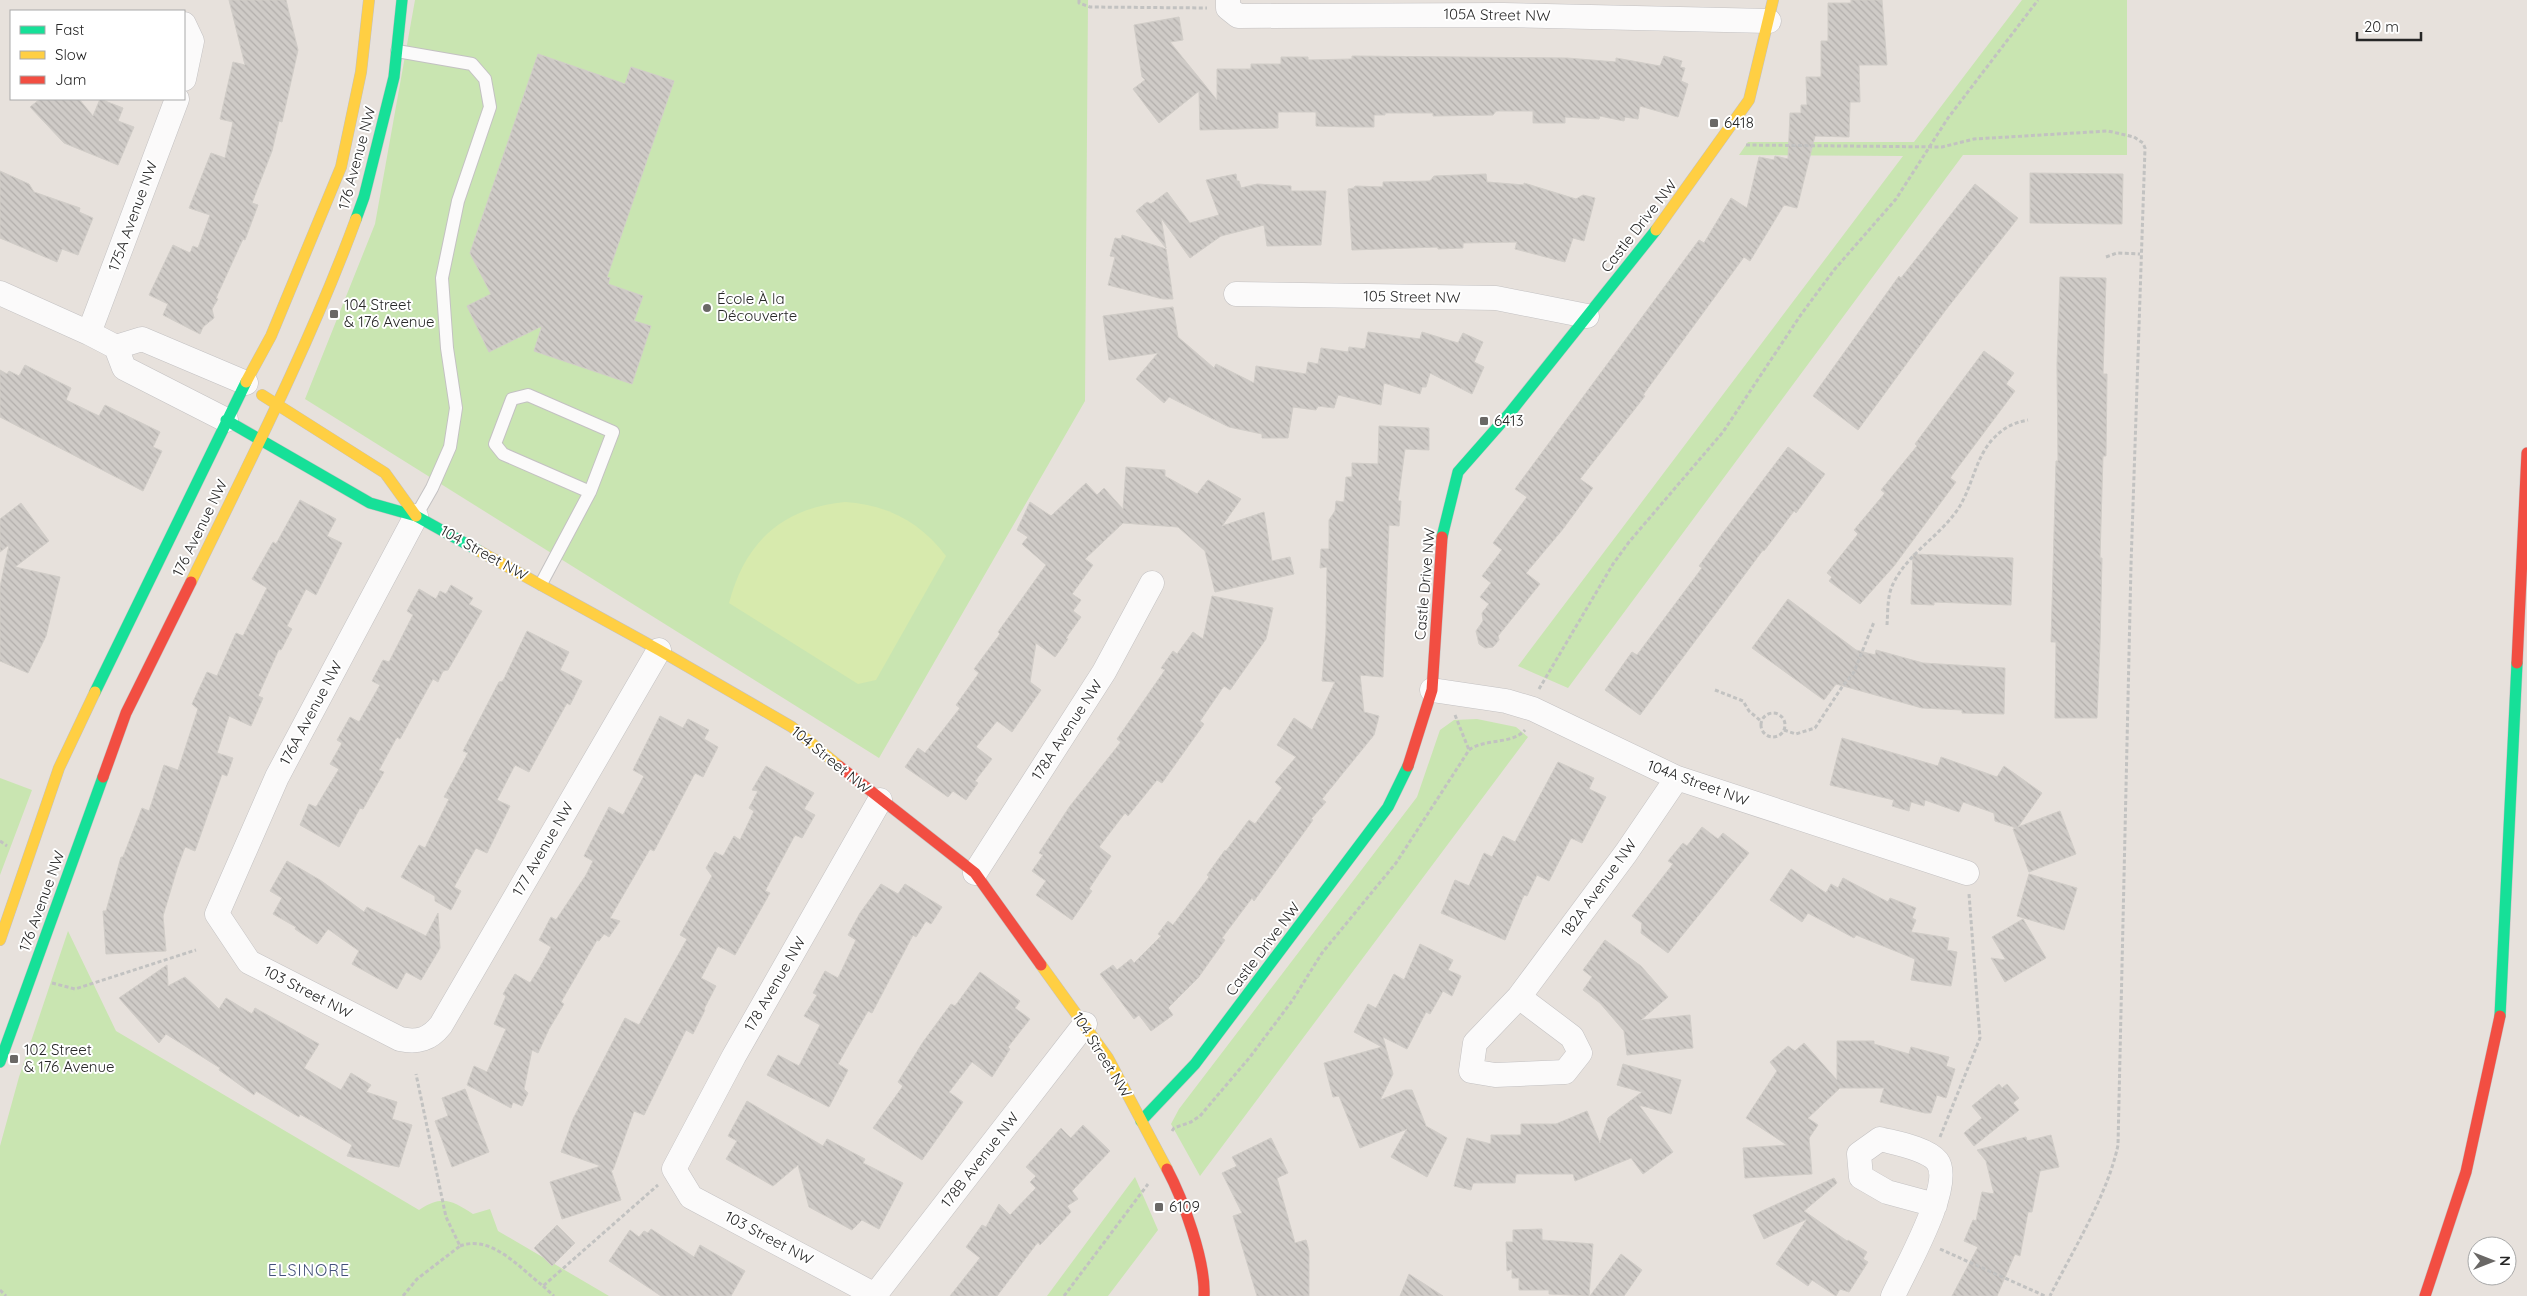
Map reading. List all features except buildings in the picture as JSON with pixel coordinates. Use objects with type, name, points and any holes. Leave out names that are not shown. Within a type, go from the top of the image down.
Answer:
[{"type":"main road","name":"176 Avenue NW","points":[[0,940],[59,768],[226,420],[271,336],[341,167],[360,72],[370,0]]},
{"type":"main road","name":"176 Avenue NW","points":[[0,1062],[126,713],[260,441],[334,278],[364,197],[394,77],[402,0]]},
{"type":"main road","name":"Castle Drive NW","points":[[1141,1121],[1195,1064],[1388,807],[1413,755],[1432,690],[1442,538],[1458,472],[1510,414],[1671,211],[1749,100],[1771,11]]},
{"type":"main road","name":"104 Street NW","points":[[246,383],[277,405],[385,473],[416,516]]},
{"type":"main road","name":"104 Street NW","points":[[226,420],[370,503],[416,516],[659,650],[792,727],[880,800],[975,873],[1108,1058],[1179,1192],[1204,1280],[1204,1296]]},
{"type":"main road","points":[[2425,1296],[2466,1172],[2500,1014],[2527,453]]},
{"type":"street","name":"105A Street NW","points":[[1228,4],[1238,16],[1504,7],[1771,11]]},
{"type":"street","points":[[185,26],[192,41],[185,69]]},
{"type":"street","name":"175A Avenue NW","points":[[90,333],[177,100]]},
{"type":"street","points":[[0,293],[90,333],[116,347]]},
{"type":"street","name":"105 Street NW","points":[[1236,294],[1496,298],[1587,316]]},
{"type":"street","name":"104 Street NW","points":[[226,420],[124,368],[116,347],[142,339],[246,383]]},
{"type":"street","name":"176A Avenue NW","points":[[217,914],[277,777],[416,516]]},
{"type":"street","name":"178A Avenue NW","points":[[975,873],[1104,672],[1152,583]]},
{"type":"street","name":"177 Avenue NW","points":[[419,1041],[433,1035],[441,1025],[659,650]]},
{"type":"street","name":"104A Street NW","points":[[1432,690],[1506,702],[1533,709],[1677,778],[1967,874]]},
{"type":"street","name":"182A Avenue NW","points":[[1519,997],[1626,853],[1677,778]]},
{"type":"street","name":"178 Avenue NW","points":[[674,1169],[734,1056],[880,800]]},
{"type":"street","name":"103 Street NW","points":[[217,914],[249,962],[388,1034],[410,1041],[419,1041]]},
{"type":"street","name":"178B Avenue NW","points":[[875,1295],[1085,1024]]},
{"type":"street","points":[[1893,1296],[1935,1206],[1942,1173],[1936,1161],[1912,1147],[1880,1139],[1859,1154],[1861,1177],[1887,1192],[1935,1206]]},
{"type":"street","name":"103 Street NW","points":[[674,1169],[691,1197],[875,1295]]},
{"type":"lane","points":[[397,51],[472,64],[485,79],[490,107],[458,201],[442,278],[447,348],[456,408],[450,447],[432,488],[416,516]]},
{"type":"lane","points":[[541,584],[590,492],[613,432],[528,395],[512,399],[495,444],[503,454],[590,492]]},
{"type":"path","points":[[1079,0],[1079,4],[1090,7],[1228,4]]},
{"type":"path","points":[[1064,1296],[1150,1182],[1159,1155],[1174,1128],[1192,1122],[1200,1116],[1250,1057],[1292,1001],[1322,953],[1396,863],[1469,750],[1477,744],[1521,734],[1526,728],[1542,682],[1613,564],[1629,542],[1724,432],[1800,316],[1834,270],[1896,199],[1930,146],[2038,0]]},
{"type":"path","points":[[1718,145],[1942,147],[1974,139],[1994,137],[2108,132],[2124,133],[2143,143],[2145,156],[2140,254],[2118,1145],[2115,1162],[2050,1296]]},
{"type":"path","points":[[2106,257],[2116,253],[2140,254]]},
{"type":"path","points":[[1887,625],[1891,586],[1904,565],[1944,527],[1960,506],[1990,442],[2012,423],[2028,420]]},
{"type":"path","points":[[1784,730],[1796,734],[1816,728],[1842,687],[1854,672],[1874,622]]},
{"type":"path","points":[[1715,690],[1743,701],[1749,711],[1762,722]]},
{"type":"path","points":[[1777,714],[1783,719],[1784,730],[1775,737],[1768,736],[1762,730],[1762,722],[1766,716],[1777,714]]},
{"type":"path","points":[[0,841],[8,846]]},
{"type":"path","points":[[1932,1158],[1980,1038],[1967,874]]},
{"type":"path","points":[[47,982],[75,989],[196,950]]},
{"type":"path","points":[[416,1074],[446,1217],[460,1246]]},
{"type":"path","points":[[543,1286],[559,1274],[674,1169]]},
{"type":"path","points":[[1920,1239],[2045,1296]]},
{"type":"path","points":[[403,1296],[417,1279],[460,1246],[476,1242],[498,1251],[554,1296]]},
{"type":"path","points":[[0,1290],[6,1296]]},
{"type":"green space","name":"École À la Découverte","points":[[415,0],[1088,0],[1085,401],[879,758],[305,399],[375,224]]},
{"type":"green space","points":[[2022,0],[2127,0],[2127,155],[1963,155],[1568,688],[1518,666],[1903,156],[1739,155],[1748,142],[1914,142]]},
{"type":"green space","points":[[845,502],[875,507],[902,517],[925,534],[946,556],[876,680],[858,684],[729,603],[745,562],[769,532],[803,512]]},
{"type":"green space","points":[[1477,719],[1516,727],[1528,737],[1200,1176],[1171,1124],[1179,1109],[1417,797],[1440,730],[1454,720]]},
{"type":"green space","points":[[0,778],[32,790],[0,875]]},
{"type":"green space","points":[[68,931],[116,1031],[419,1210],[440,1201],[459,1205],[473,1214],[490,1209],[498,1231],[609,1296],[0,1296],[0,1146],[19,1077]]},
{"type":"green space","points":[[1135,1177],[1158,1230],[1108,1296],[1047,1296]]},
{"type":"traffic: fast","points":[[356,219],[364,197],[394,77],[402,0]]},
{"type":"traffic: fast","points":[[1442,537],[1458,472],[1509,414],[1656,230]]},
{"type":"traffic: fast","points":[[95,692],[246,382]]},
{"type":"traffic: fast","points":[[226,420],[370,503],[416,516],[479,551]]},
{"type":"traffic: fast","points":[[2500,1016],[2517,663]]},
{"type":"traffic: fast","points":[[1141,1121],[1195,1064],[1388,807],[1408,766]]},
{"type":"traffic: fast","points":[[0,1062],[103,777]]},
{"type":"traffic: slow","points":[[246,382],[271,336],[341,167],[361,72],[369,0]]},
{"type":"traffic: slow","points":[[1656,230],[1749,100],[1773,0]]},
{"type":"traffic: slow","points":[[191,582],[257,448],[299,357],[356,219]]},
{"type":"traffic: slow","points":[[262,395],[385,473],[416,516]]},
{"type":"traffic: slow","points":[[479,551],[659,650],[792,727],[839,766]]},
{"type":"traffic: slow","points":[[0,940],[59,768],[95,692]]},
{"type":"traffic: slow","points":[[1041,965],[1108,1058],[1167,1169]]},
{"type":"traffic: jam","points":[[2517,663],[2527,453]]},
{"type":"traffic: jam","points":[[1408,766],[1432,690],[1442,537]]},
{"type":"traffic: jam","points":[[103,777],[126,713],[191,582]]},
{"type":"traffic: jam","points":[[839,766],[975,873],[1041,965]]},
{"type":"traffic: jam","points":[[2425,1296],[2466,1172],[2500,1016]]},
{"type":"traffic: jam","points":[[1167,1169],[1180,1197],[1192,1231],[1204,1282],[1204,1296]]},
{"type":"place","name":"6418","points":[[1714,123]]},
{"type":"place","name":"École À la Découverte","points":[[707,308]]},
{"type":"place","name":"104 Street & 176 Avenue","points":[[334,314]]},
{"type":"place","name":"6413","points":[[1484,421]]},
{"type":"place","name":"102 Street & 176 Avenue","points":[[14,1059]]},
{"type":"place","name":"6109","points":[[1159,1207]]},
{"type":"district","name":"ELSINORE","points":[[309,1270]]}]
